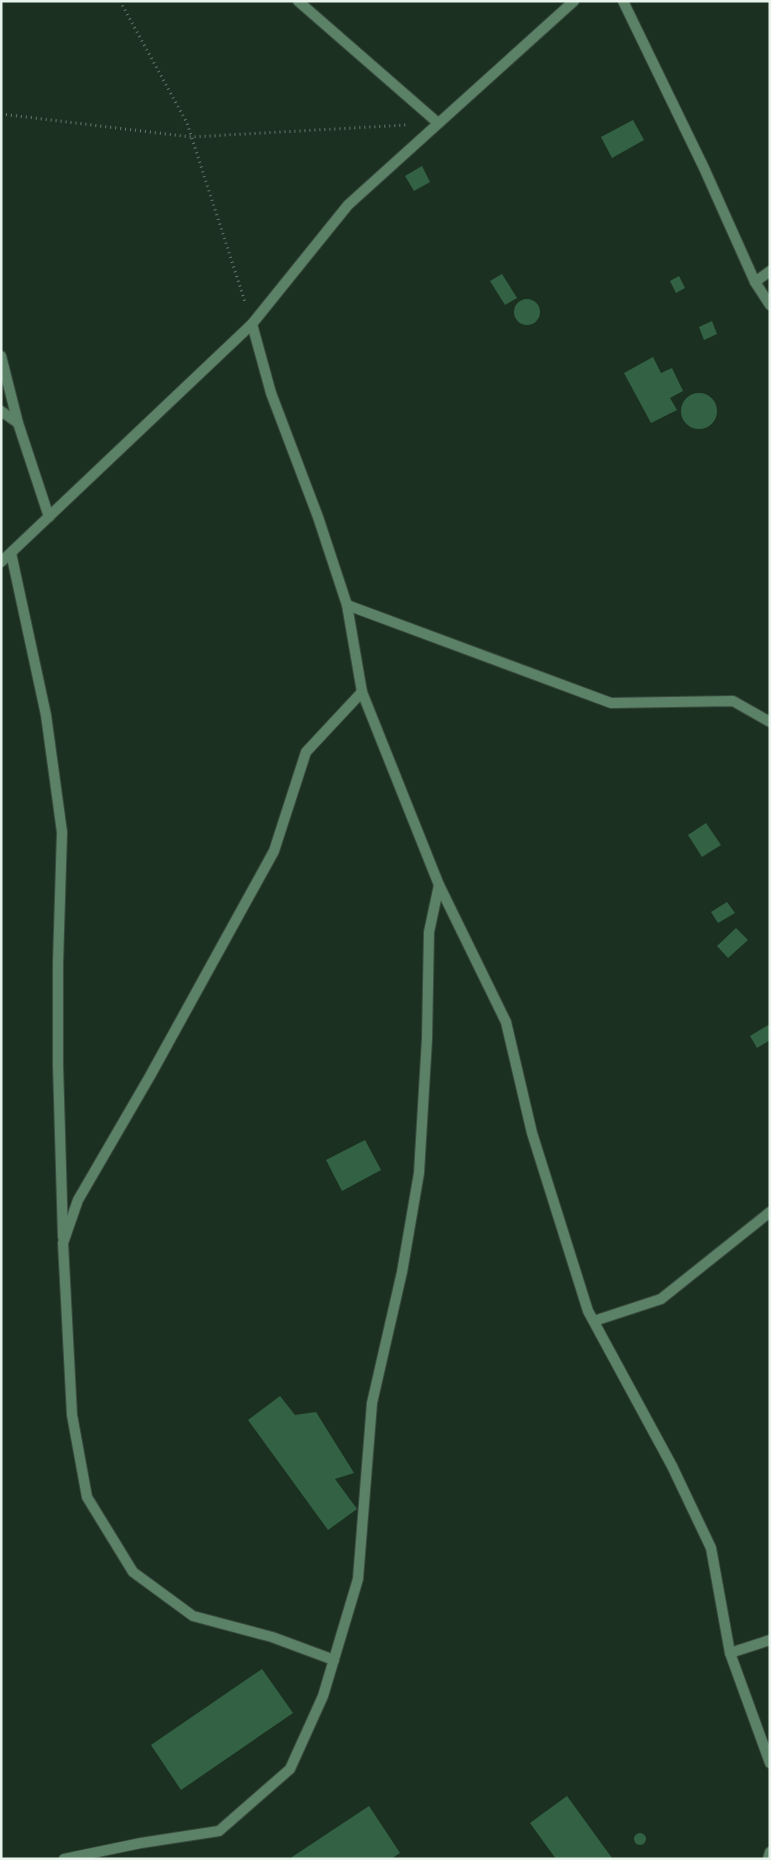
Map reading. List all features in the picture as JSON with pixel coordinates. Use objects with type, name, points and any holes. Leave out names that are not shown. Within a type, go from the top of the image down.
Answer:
[{"type":"street","points":[[298,1],[438,123]]},
{"type":"street","points":[[1,562],[252,324],[348,204],[574,1]]},
{"type":"street","points":[[623,1],[704,168],[755,282],[770,305]]},
{"type":"street","points":[[755,282],[770,271]]},
{"type":"street","points":[[252,324],[271,393],[318,517],[347,605],[362,692],[439,885],[506,1022],[532,1132],[588,1311],[672,1466],[712,1548],[730,1652],[770,1763]]},
{"type":"street","points":[[1,356],[18,423],[49,517]]},
{"type":"street","points":[[1,411],[18,423]]},
{"type":"street","points":[[11,553],[46,715],[62,832],[58,963],[58,1065],[63,1243],[72,1415],[88,1497],[133,1572],[194,1616],[272,1637],[334,1660]]},
{"type":"street","points":[[347,605],[611,703],[733,701],[770,722]]},
{"type":"street","points":[[63,1243],[78,1200],[150,1076],[274,851],[306,752],[362,692]]},
{"type":"street","points":[[64,1859],[141,1843],[219,1831],[290,1769],[323,1696],[358,1579],[372,1403],[402,1272],[419,1173],[428,1039],[429,932],[439,885]]},
{"type":"street","points":[[594,1322],[661,1299],[770,1212]]},
{"type":"street","points":[[730,1652],[770,1640]]},
{"type":"street","points":[[768,1859],[770,1852]]},
{"type":"path","points":[[120,1],[187,123],[252,324]]},
{"type":"path","points":[[1,114],[191,137],[438,123]]},
{"type":"building","points":[[633,120],[644,140],[612,158],[601,137]]},
{"type":"building","points":[[422,166],[430,182],[414,191],[405,176]]},
{"type":"building","points":[[502,274],[517,298],[505,305],[490,281]]},
{"type":"building","points":[[679,276],[685,288],[676,293],[670,281]]},
{"type":"building","points":[[527,299],[536,303],[540,312],[536,321],[527,325],[518,321],[514,312],[518,303]]},
{"type":"building","points":[[712,321],[717,334],[704,340],[699,327]]},
{"type":"building","points":[[653,357],[661,373],[672,368],[683,391],[670,398],[677,410],[651,423],[624,373]]},
{"type":"building","points":[[699,393],[706,394],[712,398],[716,404],[716,418],[712,424],[706,428],[699,429],[692,428],[686,424],[682,418],[681,411],[682,404],[686,398],[692,394]]},
{"type":"building","points":[[706,823],[721,845],[702,857],[688,835]]},
{"type":"building","points":[[727,902],[735,913],[718,923],[711,912]]},
{"type":"building","points":[[736,928],[748,940],[728,958],[717,946]]},
{"type":"building","points":[[770,1024],[770,1040],[757,1048],[750,1036]]},
{"type":"building","points":[[365,1140],[381,1170],[342,1191],[326,1160]]},
{"type":"building","points":[[280,1396],[295,1415],[316,1412],[354,1473],[335,1479],[357,1509],[328,1530],[248,1420]]},
{"type":"building","points":[[262,1669],[293,1713],[181,1790],[151,1745]]},
{"type":"building","points":[[567,1796],[611,1859],[556,1859],[530,1823]]},
{"type":"building","points":[[369,1806],[400,1853],[391,1859],[289,1859]]},
{"type":"building","points":[[638,1833],[642,1833],[646,1839],[642,1845],[638,1845],[634,1841],[634,1837]]}]
